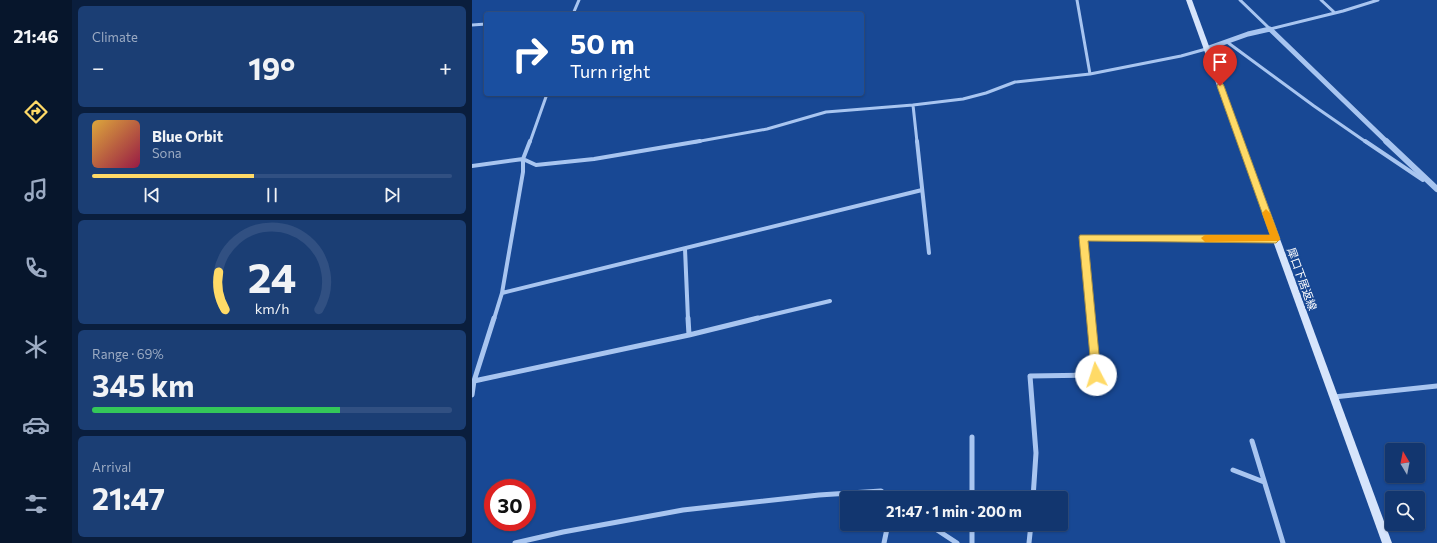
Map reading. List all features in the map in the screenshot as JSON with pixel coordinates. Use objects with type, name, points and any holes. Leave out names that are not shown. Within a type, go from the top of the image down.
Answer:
[{"type":"main road","name":"犀口下居返線","points":[[1189,0],[1387,543]]},
{"type":"street","points":[[574,12],[579,0]]},
{"type":"street","points":[[1077,0],[1090,74]]},
{"type":"street","points":[[1240,0],[1437,188]]},
{"type":"street","points":[[1321,0],[1335,13]]},
{"type":"street","points":[[472,166],[523,159],[536,164],[594,159],[767,129],[826,112],[913,105],[962,99],[986,93],[1015,82],[1090,74],[1181,56],[1248,34],[1335,13],[1378,0]]},
{"type":"street","points":[[472,24],[484,24]]},
{"type":"street","points":[[1227,42],[1314,106],[1437,188]]},
{"type":"street","points":[[472,395],[474,381],[502,293],[523,172],[523,159],[546,96]]},
{"type":"street","points":[[913,105],[928,253]]},
{"type":"street","points":[[502,293],[922,190]]},
{"type":"street","points":[[1033,491],[1036,453],[1030,376],[1096,375],[1084,237],[1276,239]]},
{"type":"street","points":[[685,249],[690,334]]},
{"type":"street","points":[[474,381],[690,334],[830,301]]},
{"type":"street","points":[[1334,397],[1437,386]]},
{"type":"street","points":[[972,437],[972,491]]},
{"type":"street","points":[[1252,441],[1283,543]]},
{"type":"street","points":[[1233,470],[1264,482]]},
{"type":"street","points":[[515,543],[563,532],[683,510],[840,494]]},
{"type":"street","points":[[884,543],[887,531]]},
{"type":"street","points":[[939,531],[957,543]]},
{"type":"street","points":[[972,531],[972,543]]},
{"type":"street","points":[[1029,543],[1030,531]]},
{"type":"slow traffic","points":[[1205,238],[1276,239],[1266,213]]},
{"type":"route","points":[[1096,375],[1084,237],[1276,239],[1220,86]]}]
